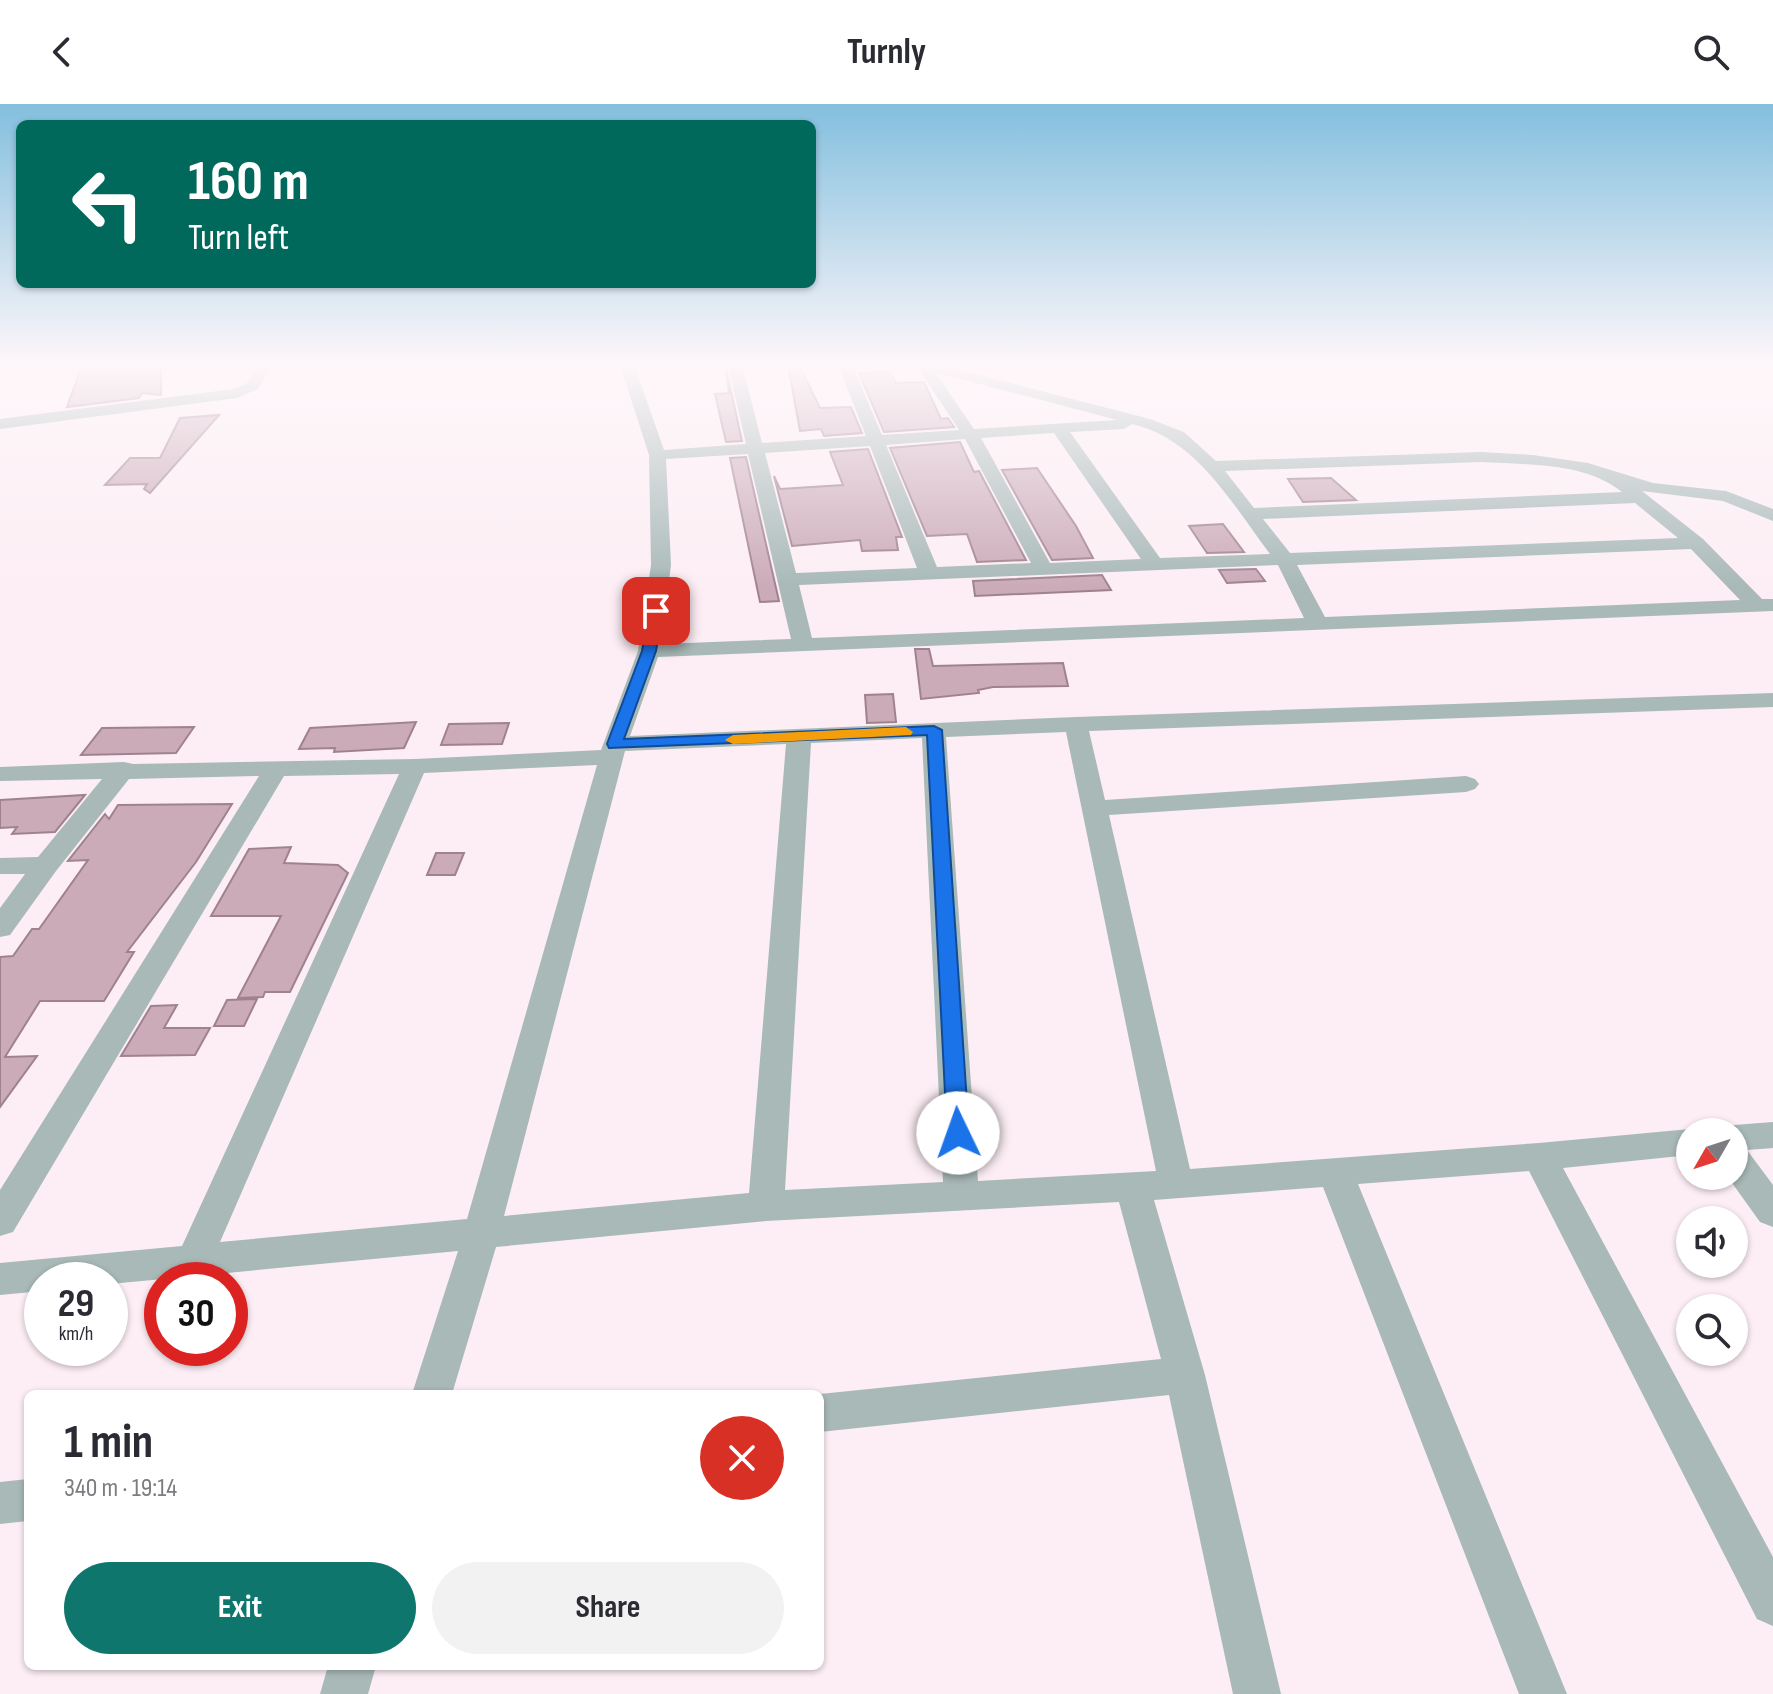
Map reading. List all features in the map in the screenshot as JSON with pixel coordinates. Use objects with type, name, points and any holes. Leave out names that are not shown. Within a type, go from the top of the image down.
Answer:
[{"type":"street","points":[[433,1390],[481,1235],[613,751],[649,651],[661,565],[657,455],[652,439]]},
{"type":"street","points":[[753,439],[803,644]]},
{"type":"street","points":[[657,455],[910,439]]},
{"type":"street","points":[[973,439],[1043,567]]},
{"type":"street","points":[[1066,439],[1154,564]]},
{"type":"street","points":[[1183,439],[1212,466],[1285,560],[1318,624]]},
{"type":"street","points":[[875,441],[929,572]]},
{"type":"street","points":[[1212,466],[1481,457],[1546,462],[1588,468],[1651,488],[1726,496],[1773,515]]},
{"type":"street","points":[[1614,477],[1696,543],[1765,606]]},
{"type":"street","points":[[1249,514],[1638,497]]},
{"type":"street","points":[[787,579],[1696,543]]},
{"type":"street","points":[[649,651],[1765,606]]},
{"type":"street","points":[[0,774],[124,769],[415,766],[934,730],[1773,700]]},
{"type":"street","points":[[1076,724],[1176,1183]]},
{"type":"street","points":[[934,730],[961,1194]]},
{"type":"street","points":[[766,1206],[799,737]]},
{"type":"street","points":[[194,1260],[415,766]]},
{"type":"street","points":[[0,928],[46,865],[124,769]]},
{"type":"street","points":[[0,1221],[276,769]]},
{"type":"street","points":[[1095,808],[1466,784]]},
{"type":"street","points":[[0,866],[46,865]]},
{"type":"street","points":[[1748,1137],[1773,1135]]},
{"type":"street","points":[[0,1279],[766,1206],[1133,1187],[1539,1157],[1676,1143]]},
{"type":"street","points":[[1539,1157],[1773,1603]]},
{"type":"street","points":[[1335,1172],[1543,1694]]},
{"type":"street","points":[[1748,1178],[1773,1212]]},
{"type":"street","points":[[1133,1187],[1185,1375],[1257,1694]]},
{"type":"street","points":[[824,1413],[1185,1375]]},
{"type":"street","points":[[0,1503],[24,1500]]},
{"type":"street","points":[[344,1694],[351,1670]]},
{"type":"building","points":[[169,439],[198,439],[150,493],[144,489],[147,484],[105,485],[130,458],[160,458]]},
{"type":"building","points":[[960,442],[974,472],[979,471],[1026,560],[977,562],[967,534],[927,536],[890,448]]},
{"type":"building","points":[[868,449],[902,537],[896,537],[898,550],[862,551],[860,540],[792,546],[774,476],[780,489],[843,485],[830,452]]},
{"type":"building","points":[[746,457],[779,601],[760,602],[730,458]]},
{"type":"building","points":[[1037,468],[1076,526],[1093,558],[1052,560],[1002,470]]},
{"type":"building","points":[[1331,478],[1356,500],[1303,502],[1288,479]]},
{"type":"building","points":[[1223,524],[1244,552],[1207,553],[1189,526]]},
{"type":"building","points":[[1256,569],[1265,581],[1227,583],[1219,570]]},
{"type":"building","points":[[1102,575],[1111,590],[975,596],[973,581]]},
{"type":"building","points":[[915,649],[929,649],[933,666],[1063,663],[1068,686],[993,687],[978,690],[979,693],[921,699]]},
{"type":"building","points":[[893,694],[896,722],[867,723],[865,695]]},
{"type":"building","points":[[416,722],[404,748],[334,752],[335,748],[299,749],[310,728]]},
{"type":"building","points":[[509,723],[502,744],[441,745],[449,724]]},
{"type":"building","points":[[194,727],[176,753],[81,755],[102,728]]},
{"type":"building","points":[[85,795],[55,832],[12,834],[17,827],[0,828],[0,800]]},
{"type":"building","points":[[232,804],[196,862],[127,952],[134,952],[104,1001],[40,1001],[5,1057],[37,1056],[0,1107],[0,957],[13,956],[32,929],[39,929],[88,860],[68,861],[105,814],[109,819],[118,805]]},
{"type":"building","points":[[291,847],[284,863],[338,865],[348,873],[290,992],[265,992],[263,997],[238,998],[281,916],[211,916],[249,849]]},
{"type":"building","points":[[436,853],[464,853],[455,875],[427,875]]},
{"type":"building","points":[[257,999],[244,1026],[214,1026],[227,1000]]},
{"type":"building","points":[[177,1005],[164,1028],[210,1028],[195,1055],[121,1056],[151,1006]]},
{"type":"slow traffic","points":[[733,740],[906,732]]},
{"type":"route","points":[[656,611],[649,651],[615,744],[934,730],[958,1133]]}]
